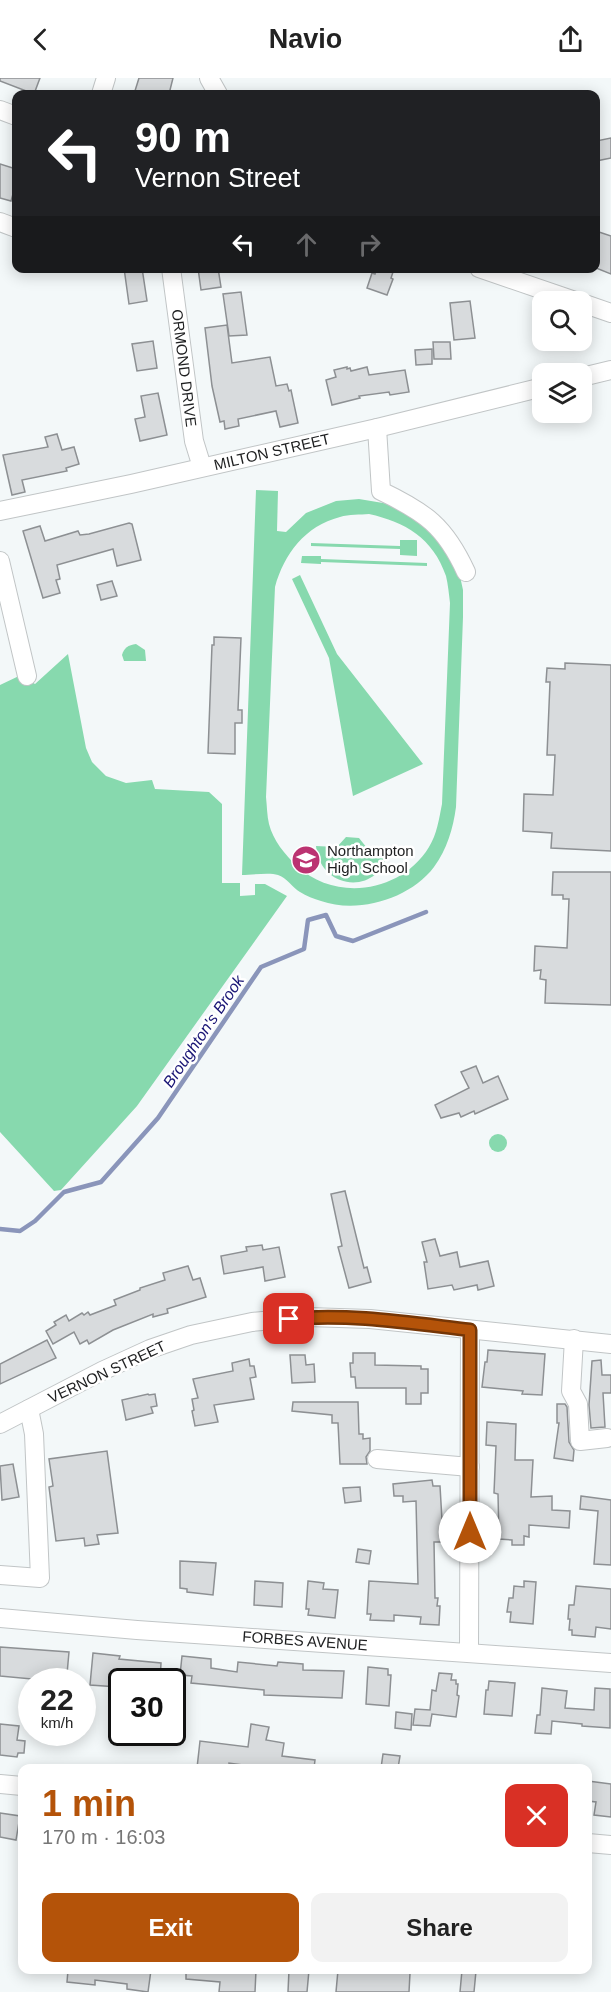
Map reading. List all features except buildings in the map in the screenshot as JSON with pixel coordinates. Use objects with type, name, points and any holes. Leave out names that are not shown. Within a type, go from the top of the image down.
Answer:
[{"type":"street","name":"ORMOND DRIVE","points":[[172,273],[194,441],[202,467]]},
{"type":"street","points":[[494,273],[546,291]]},
{"type":"street","points":[[592,306],[611,313]]},
{"type":"street","points":[[592,375],[611,370]]},
{"type":"street","name":"MILTON STREET","points":[[0,511],[377,428],[532,390]]},
{"type":"street","points":[[377,428],[381,491],[415,507],[444,533],[457,552],[466,572]]},
{"type":"street","points":[[0,561],[27,676]]},
{"type":"street","name":"VERNON STREET","points":[[0,1424],[150,1349],[191,1335],[252,1322],[308,1317],[370,1319],[611,1344]]},
{"type":"street","points":[[469,1652],[470,1330]]},
{"type":"street","points":[[574,1339],[571,1391],[578,1404],[580,1441],[607,1438]]},
{"type":"street","points":[[0,1575],[40,1578],[34,1434],[29,1409]]},
{"type":"street","points":[[377,1459],[470,1467]]},
{"type":"street","name":"FORBES AVENUE","points":[[0,1618],[136,1630],[611,1663]]},
{"type":"street","points":[[0,1784],[18,1786]]},
{"type":"street","points":[[592,1843],[611,1845]]},
{"type":"green space","points":[[256,490],[278,491],[277,531],[286,532],[306,513],[336,501],[359,499],[389,504],[434,530],[458,567],[463,590],[456,807],[446,846],[434,867],[411,888],[382,901],[367,904],[335,905],[316,899],[297,890],[284,878],[275,874],[242,875]],"holes":[[[369,514],[406,527],[425,542],[434,551],[447,579],[450,603],[442,804],[434,837],[417,862],[402,874],[385,883],[348,888],[330,885],[312,877],[297,866],[280,847],[269,824],[266,797],[275,587],[290,553],[306,534],[316,527],[347,515]]]},
{"type":"green space","points":[[400,540],[417,540],[417,556],[400,555],[400,549],[311,546],[311,543],[400,546]]},
{"type":"green space","points":[[302,556],[321,556],[321,559],[427,563],[427,566],[301,563]]},
{"type":"green space","points":[[300,575],[337,654],[423,764],[353,796],[329,658],[292,579]]},
{"type":"green space","points":[[136,644],[145,650],[146,661],[124,661],[122,655],[124,650]]},
{"type":"green space","points":[[68,654],[86,748],[92,762],[106,776],[126,783],[152,780],[155,789],[209,792],[222,804],[222,883],[240,883],[240,896],[255,895],[255,884],[265,884],[287,896],[137,1106],[61,1190],[54,1191],[0,1132],[0,685],[21,675],[35,684]]},
{"type":"green space","points":[[346,837],[359,838],[367,848],[388,849],[383,864],[375,875],[364,881],[351,882],[339,880],[328,872],[320,861],[316,846],[337,847]]},
{"type":"green space","points":[[494,1134],[502,1134],[507,1139],[505,1150],[494,1152],[489,1147],[489,1139]]},
{"type":"waterway","name":"Broughton's Brook","points":[[0,1229],[20,1231],[35,1221],[64,1192],[101,1182],[158,1118],[261,967],[304,949],[308,920],[326,915],[336,936],[353,941],[426,912]]},
{"type":"place","name":"Northampton High School","points":[[306,860]]},
{"type":"route","points":[[289,1319],[308,1317],[370,1319],[470,1330],[470,1532]]}]
